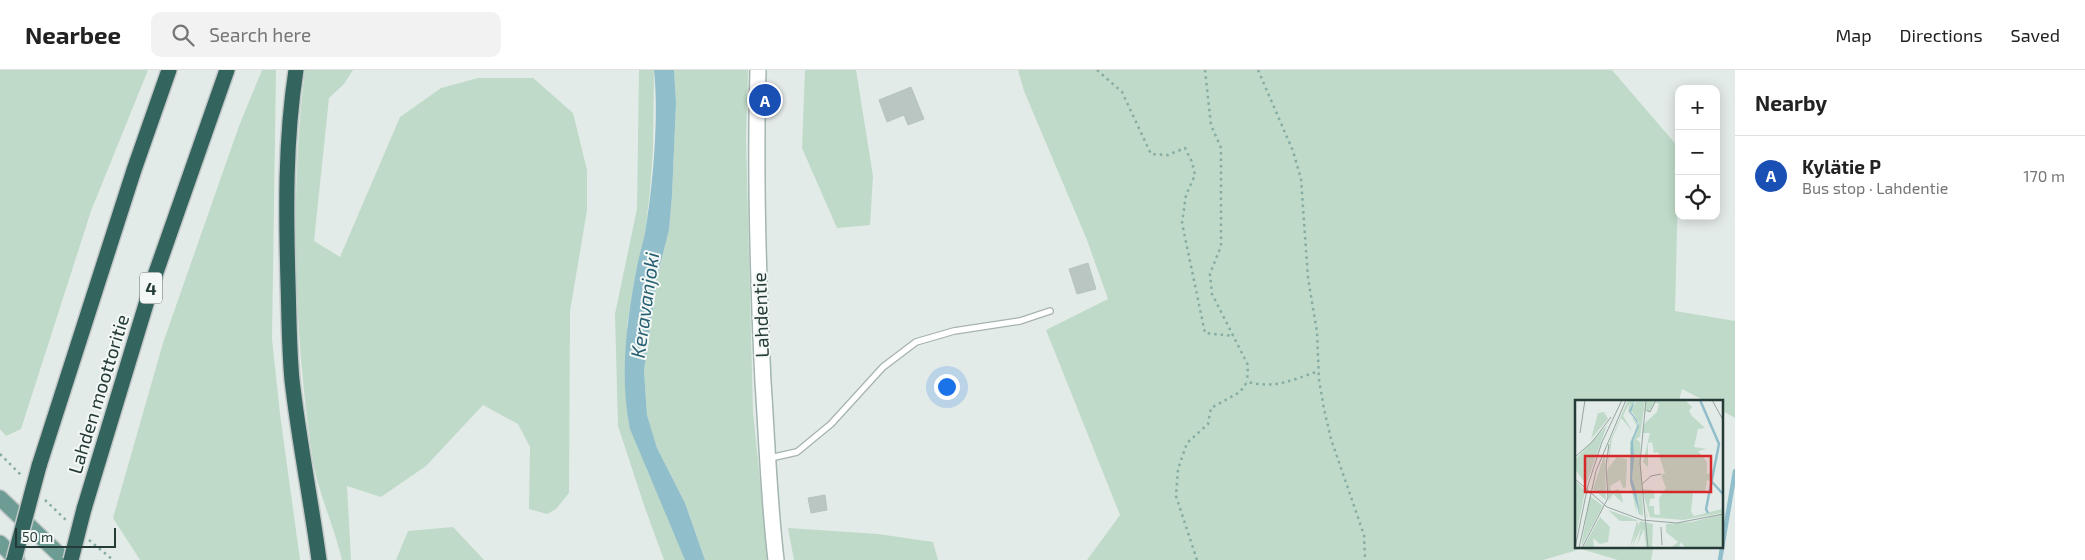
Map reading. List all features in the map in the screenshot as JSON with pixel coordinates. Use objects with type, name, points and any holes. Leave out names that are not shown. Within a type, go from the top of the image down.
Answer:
[{"type":"highway","name":"Lahden moottoritie","points":[[15,560],[39,466],[131,179],[169,70]]},
{"type":"highway","name":"Lahden moottoritie","points":[[71,560],[84,509],[153,281],[227,70]]},
{"type":"highway","points":[[296,70],[291,100],[287,212],[290,340],[292,377],[300,444],[320,560]]},
{"type":"main road","name":"Lahdentie","points":[[758,70],[755,167],[768,458],[776,560]]},
{"type":"main road","points":[[0,498],[66,560]]},
{"type":"main road","points":[[0,543],[15,560]]},
{"type":"lane","points":[[768,458],[797,452],[831,424],[883,367],[916,342],[954,331],[1020,321],[1050,311]]},
{"type":"path","points":[[1097,70],[1122,92],[1151,154],[1168,155],[1185,148],[1192,162],[1195,175],[1186,195],[1182,223],[1205,333],[1234,336]]},
{"type":"path","points":[[1197,560],[1176,496],[1178,469],[1187,443],[1208,424],[1211,408],[1240,392],[1247,382],[1248,365],[1212,294],[1210,274],[1221,246],[1221,148],[1212,125],[1205,70]]},
{"type":"path","points":[[1258,70],[1293,151],[1301,179],[1308,278],[1317,332],[1324,409],[1364,535],[1365,560]]},
{"type":"path","points":[[1247,382],[1266,386],[1276,385],[1319,370]]},
{"type":"path","points":[[0,454],[26,480]]},
{"type":"path","points":[[39,494],[72,526]]},
{"type":"path","points":[[86,537],[113,560]]},
{"type":"green space","points":[[0,70],[148,70],[91,211],[21,429],[6,436],[0,429]]},
{"type":"green space","points":[[262,70],[276,70],[272,339],[300,560],[140,560],[113,518],[163,343],[239,126]]},
{"type":"green space","points":[[305,70],[353,70],[344,84],[329,98],[314,241],[340,257],[400,117],[441,88],[478,78],[533,78],[573,113],[587,170],[587,210],[570,311],[569,493],[556,509],[547,514],[529,509],[530,447],[518,424],[483,405],[426,466],[381,497],[347,486],[351,560],[342,560],[314,468],[301,361],[296,262],[296,213],[300,116]]},
{"type":"green space","points":[[639,70],[654,70],[653,150],[645,235],[637,265],[627,325],[647,470],[680,543],[685,560],[664,560],[618,426],[615,314],[637,209]]},
{"type":"green space","points":[[674,70],[748,70],[746,138],[753,412],[768,560],[705,560],[685,503],[657,448],[647,415],[644,371],[658,273],[669,230],[672,196],[676,103]]},
{"type":"green space","points":[[805,70],[856,70],[873,176],[870,225],[837,228],[802,148]]},
{"type":"green space","points":[[1018,70],[1612,70],[1675,143],[1675,220],[1677,220],[1675,311],[1735,321],[1735,418],[1722,411],[1722,400],[1703,400],[1682,389],[1679,400],[1575,400],[1575,548],[1654,548],[1651,560],[1618,560],[1581,549],[1543,560],[1087,560],[1120,515],[1046,330],[1108,299],[1087,240],[1024,91]]},
{"type":"green space","points":[[453,527],[484,560],[396,560],[408,531]]},
{"type":"green space","points":[[788,528],[878,534],[933,542],[938,560],[794,560]]},
{"type":"water","name":"Keravanjoki","points":[[654,70],[674,70],[676,103],[669,230],[658,273],[644,371],[647,415],[657,448],[685,503],[705,560],[685,560],[630,429],[627,409],[625,368],[627,327],[637,266],[645,233],[653,173],[656,109]]},
{"type":"building","points":[[911,87],[924,119],[908,125],[904,115],[887,122],[879,100]]},
{"type":"building","points":[[1088,263],[1096,289],[1077,294],[1069,269]]},
{"type":"building","points":[[825,495],[827,510],[811,513],[808,498]]},
{"type":"waterway","points":[[1720,560],[1735,471]]},
{"type":"place","name":"Kylätie P","points":[[765,100]]}]
